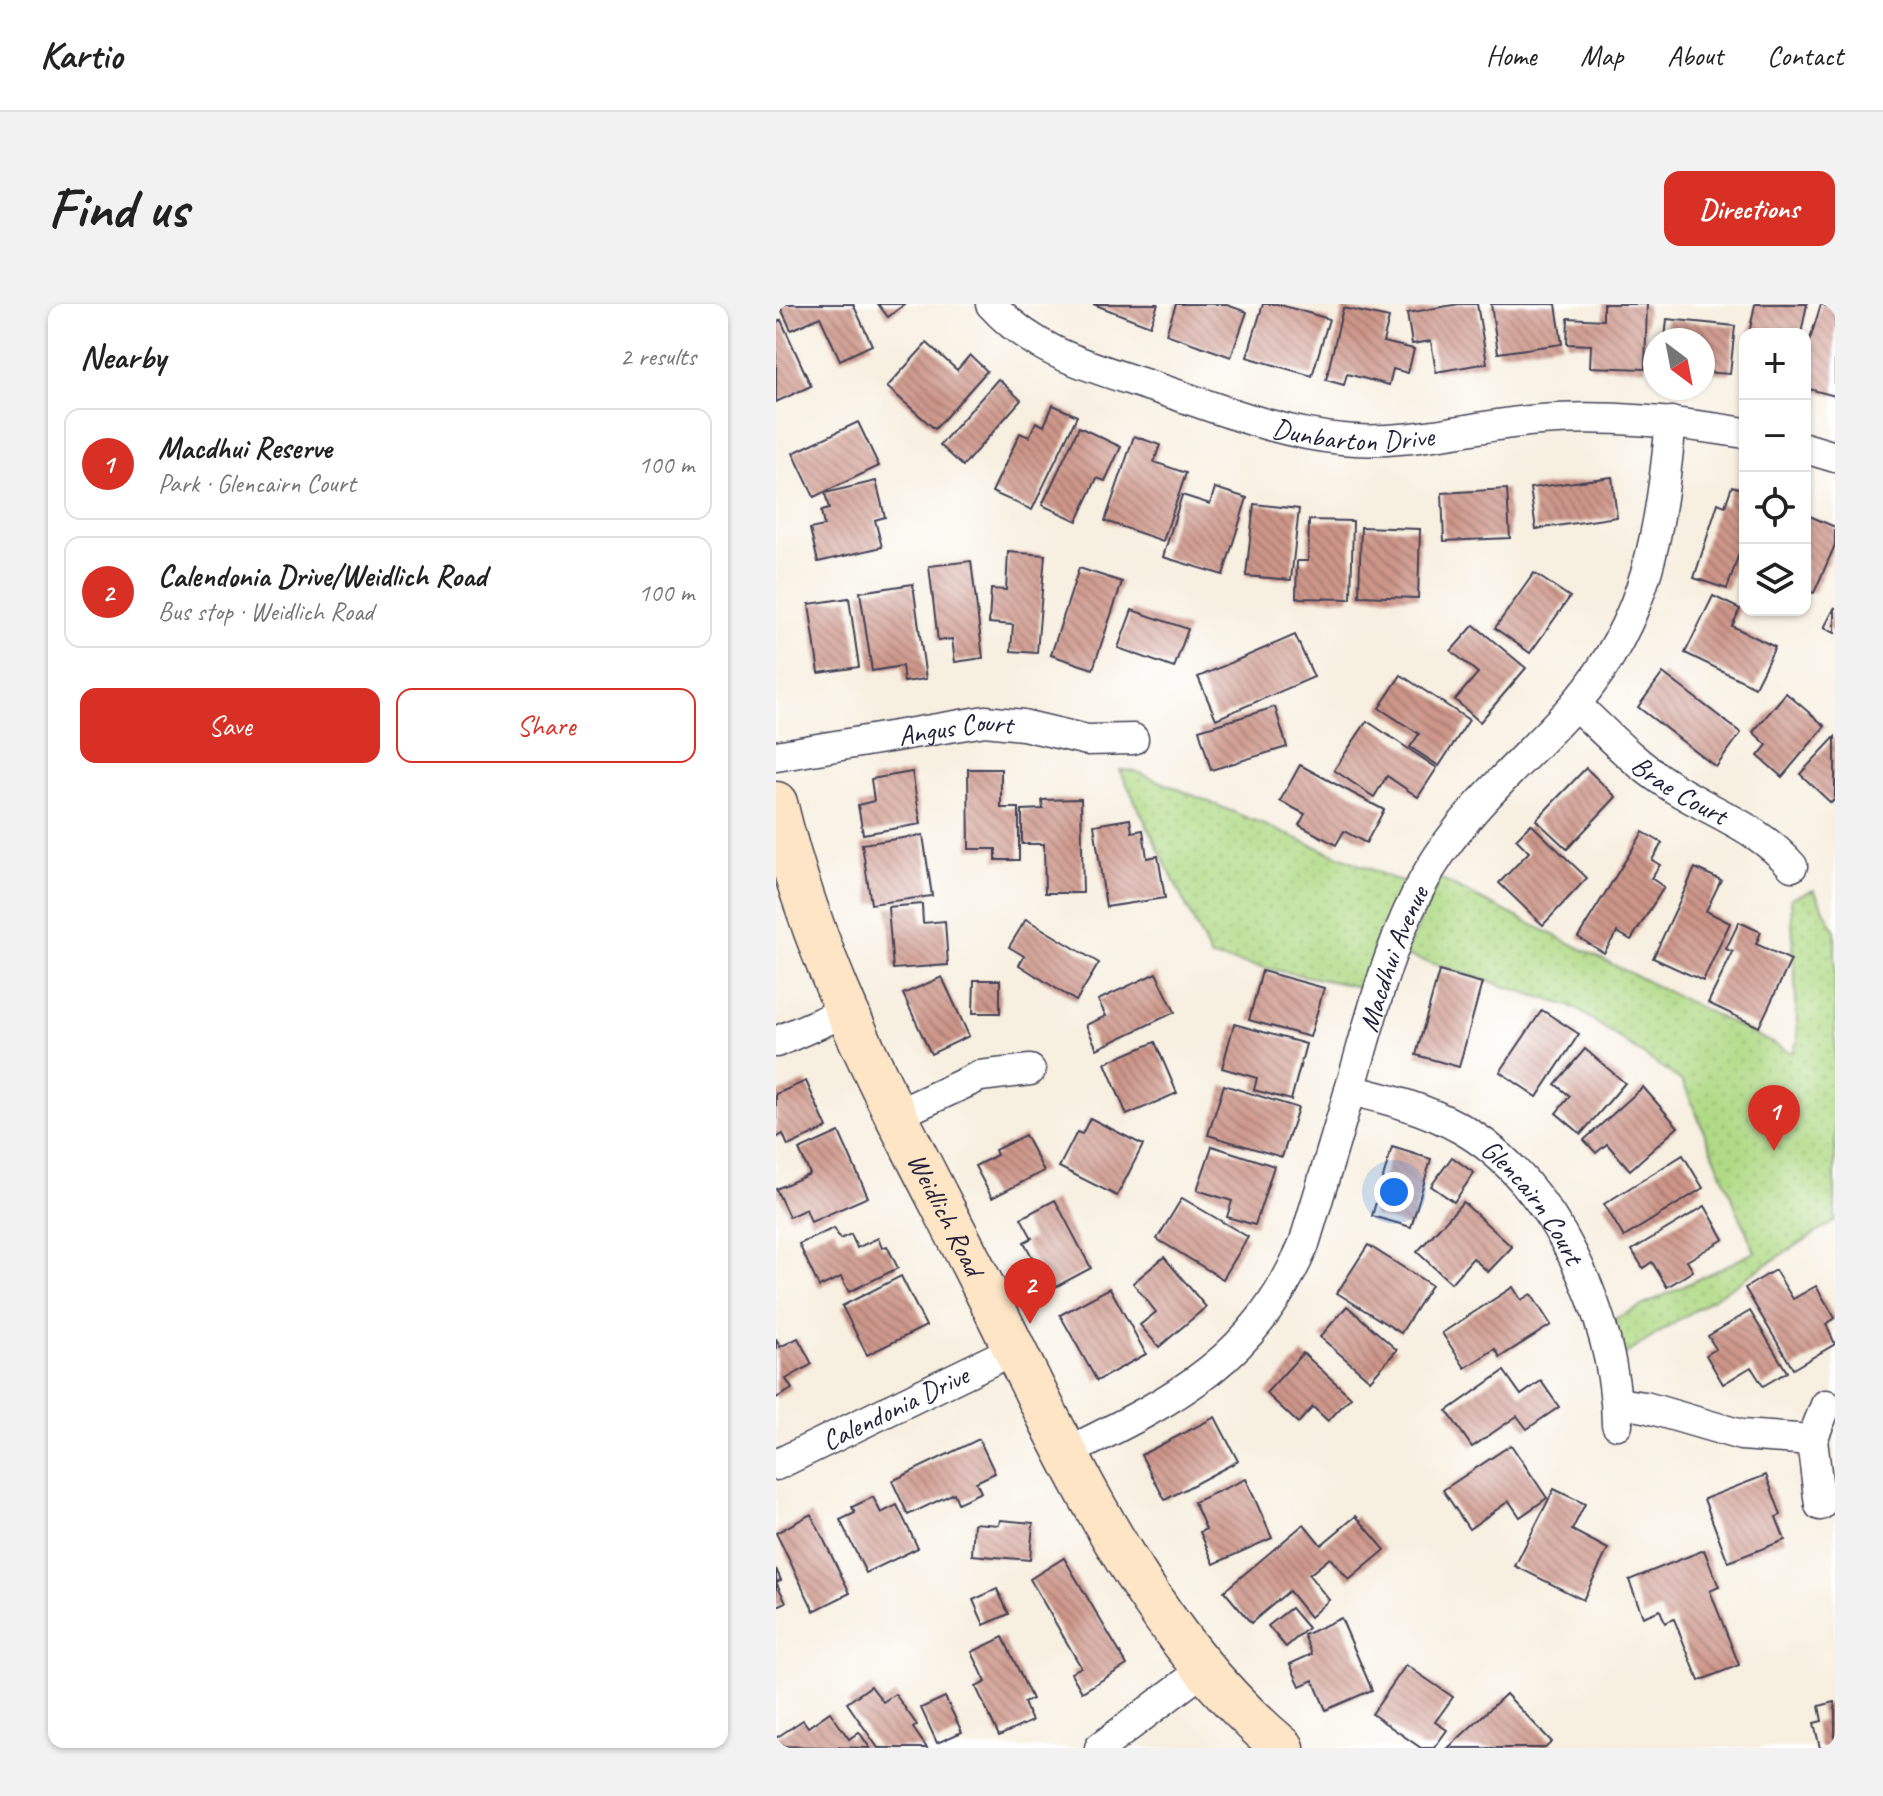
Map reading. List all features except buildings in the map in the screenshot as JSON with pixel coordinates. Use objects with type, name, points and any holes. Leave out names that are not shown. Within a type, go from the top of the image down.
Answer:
[{"type":"street","name":"Dunbarton Drive","points":[[991,304],[1023,335],[1068,360],[1310,435],[1376,440],[1541,420],[1629,418],[1739,432]]},
{"type":"street","name":"Macdhui Avenue","points":[[1068,1452],[1197,1382],[1249,1336],[1288,1280],[1304,1244],[1393,948],[1430,870],[1475,806],[1575,704],[1608,660],[1641,593],[1658,533],[1671,422]]},
{"type":"street","points":[[1811,450],[1835,457]]},
{"type":"street","name":"Brae Court","points":[[1575,704],[1646,769],[1669,786],[1757,832],[1792,866]]},
{"type":"street","name":"Angus Court","points":[[776,756],[985,721],[1023,725],[1087,740],[1133,739]]},
{"type":"street","name":"Weidlich Road","points":[[776,803],[798,887],[845,1012],[894,1116],[1068,1452],[1120,1547],[1203,1670],[1227,1698],[1283,1748]]},
{"type":"street","points":[[776,1042],[845,1012]]},
{"type":"street","points":[[894,1116],[980,1076],[1030,1070]]},
{"type":"street","name":"Glencairn Court","points":[[1350,1090],[1423,1111],[1462,1129],[1494,1152],[1526,1184],[1565,1242],[1591,1302],[1605,1340],[1617,1414],[1666,1412],[1741,1435],[1812,1440]]},
{"type":"street","name":"Calendonia Drive","points":[[776,1465],[1015,1349]]},
{"type":"street","points":[[1820,1505],[1812,1440],[1826,1405]]},
{"type":"street","points":[[1100,1748],[1203,1670]]},
{"type":"green space","points":[[1120,770],[1135,771],[1406,884],[1365,988],[1211,957]]},
{"type":"green space","points":[[1440,879],[1792,1053],[1798,1040],[1791,898],[1814,890],[1835,931],[1835,1221],[1621,1357],[1612,1320],[1755,1252],[1683,1082],[1575,1008],[1405,955]]},
{"type":"place","name":"Macdhui Reserve","points":[[1774,1151]]},
{"type":"place","name":"Calendonia Drive/Weidlich Road","points":[[1030,1324]]}]
